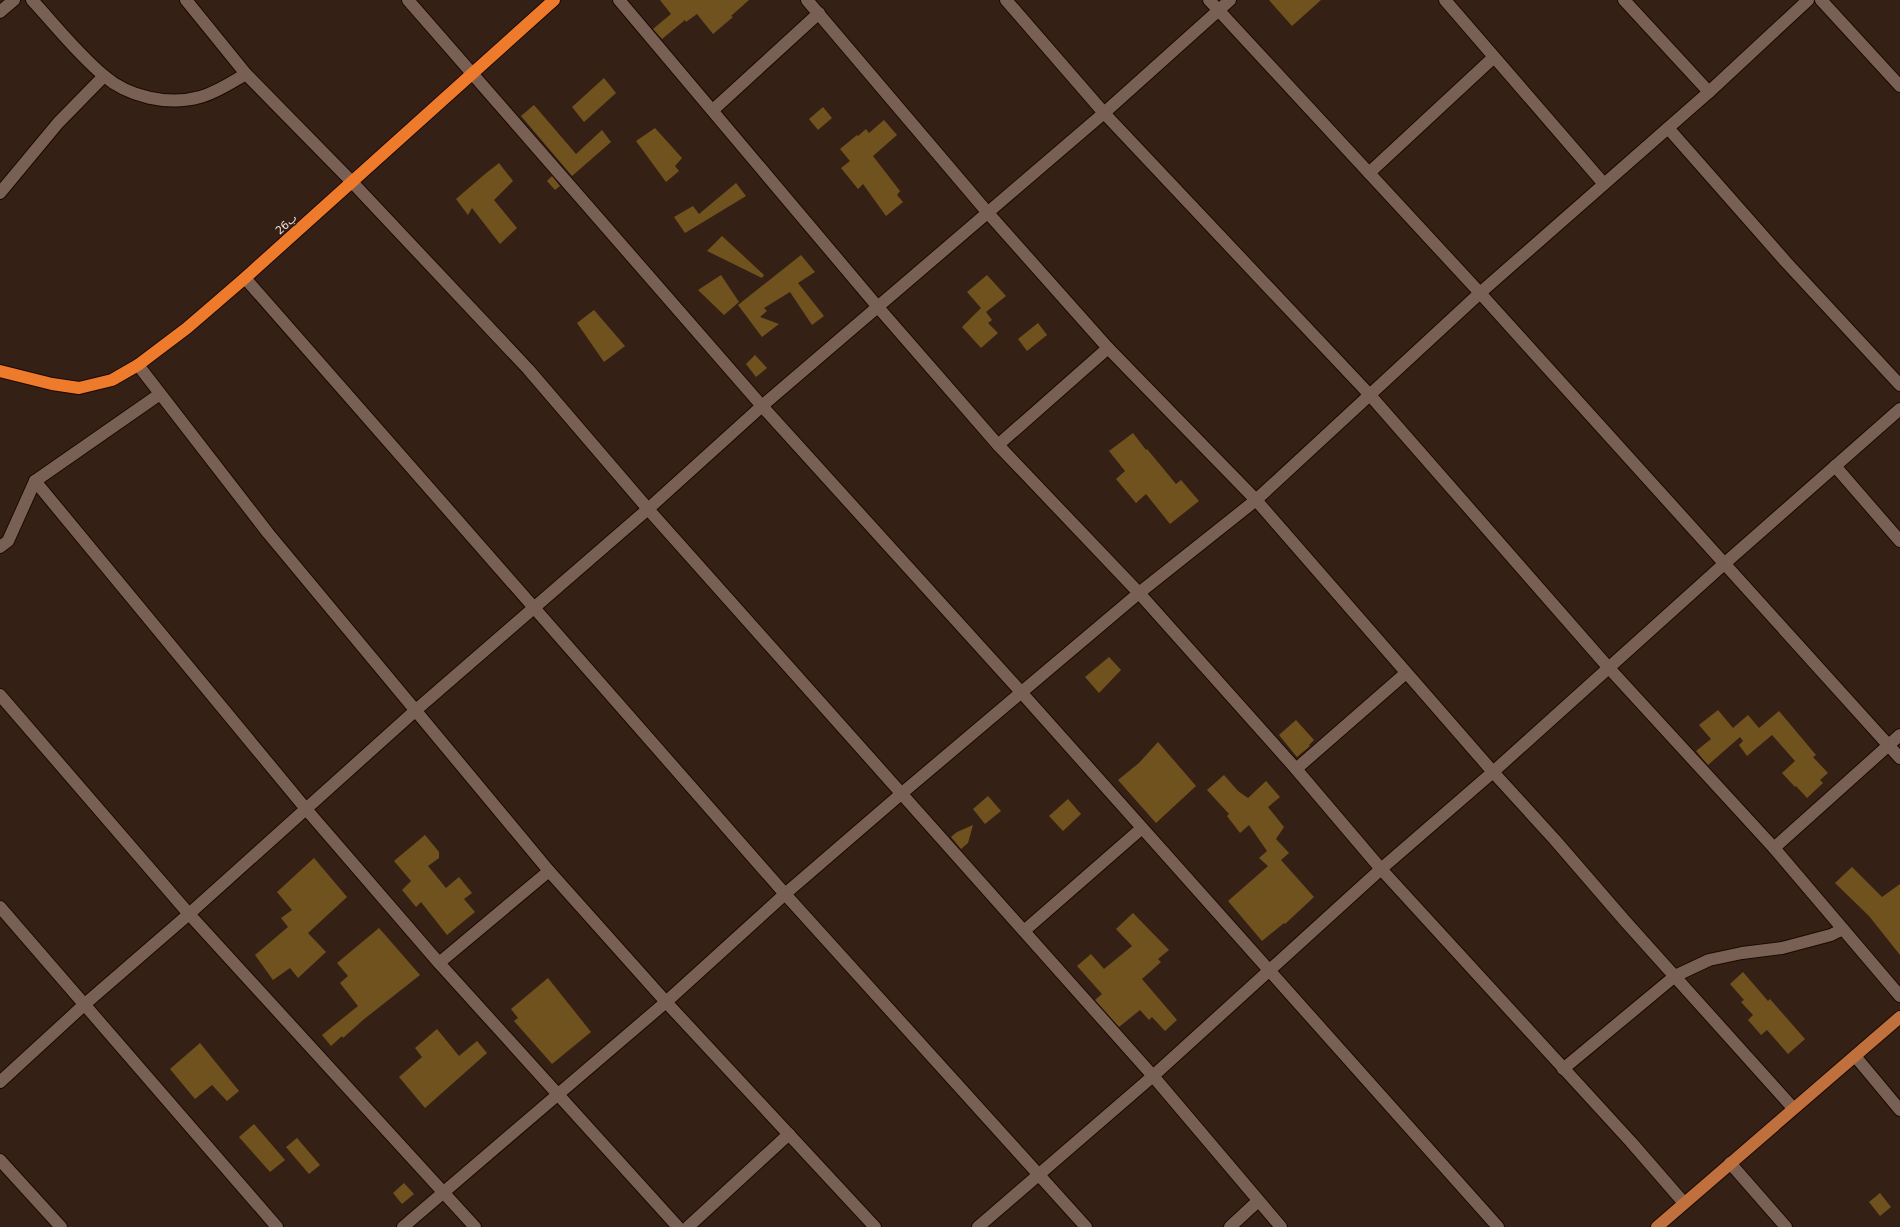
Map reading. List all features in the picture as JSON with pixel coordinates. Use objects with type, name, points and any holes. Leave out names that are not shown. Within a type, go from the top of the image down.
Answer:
[{"type":"highway","name":"26ب","points":[[0,371],[52,384],[79,388],[112,380],[138,365],[187,328],[245,278],[474,74],[554,0]]},
{"type":"main road","points":[[1657,1227],[1900,1017]]},
{"type":"street","points":[[0,12],[14,0]]},
{"type":"street","points":[[186,0],[246,74],[352,182],[528,369],[648,509],[1153,1076],[1281,1227]]},
{"type":"street","points":[[408,0],[762,406],[1021,692],[1498,1227]]},
{"type":"street","points":[[619,0],[877,306],[998,445],[1139,593],[1296,768],[1381,869],[1684,1203]]},
{"type":"street","points":[[807,0],[988,213],[1108,348],[1256,500],[1492,772],[1556,840],[1625,921],[1793,1108]]},
{"type":"street","points":[[1006,0],[1104,113],[1369,394],[1608,667],[1774,848],[1900,996]]},
{"type":"street","points":[[1209,0],[1480,293],[1900,758]]},
{"type":"street","points":[[0,1082],[85,1004],[189,914],[416,710],[648,509],[762,406],[877,306],[1104,113],[1230,0]]},
{"type":"street","points":[[1445,0],[1604,184]]},
{"type":"street","points":[[1624,0],[1709,92]]},
{"type":"street","points":[[403,1227],[666,1002],[786,894],[901,794],[1139,593],[1256,500],[1480,293],[1709,92],[1808,0]]},
{"type":"street","points":[[1821,0],[1900,86]]},
{"type":"street","points":[[35,1],[78,50],[104,76],[128,90],[157,100],[181,102],[202,97],[246,74]]},
{"type":"street","points":[[713,110],[819,13]]},
{"type":"street","points":[[1369,173],[1494,56]]},
{"type":"street","points":[[0,193],[58,123],[104,76]]},
{"type":"street","points":[[1668,128],[1786,262],[1900,385]]},
{"type":"street","points":[[245,278],[786,894],[1038,1176],[1086,1227]]},
{"type":"street","points":[[998,445],[1108,348]]},
{"type":"street","points":[[138,365],[268,532],[549,871],[666,1002],[875,1227]]},
{"type":"street","points":[[0,547],[8,540],[35,481],[160,394]]},
{"type":"street","points":[[978,1227],[1153,1076],[1381,869],[1900,409]]},
{"type":"street","points":[[1835,466],[1900,542]]},
{"type":"street","points":[[35,481],[306,809],[556,1095],[678,1227]]},
{"type":"street","points":[[1296,768],[1406,673]]},
{"type":"street","points":[[0,695],[189,914],[475,1227]]},
{"type":"street","points":[[1774,848],[1900,735]]},
{"type":"street","points":[[1024,931],[1142,828]]},
{"type":"street","points":[[440,963],[549,871]]},
{"type":"street","points":[[0,907],[277,1227]]},
{"type":"street","points":[[1563,1069],[1675,976],[1709,960],[1742,953],[1782,948],[1824,937],[1843,929]]},
{"type":"street","points":[[1855,1056],[1900,1110]]},
{"type":"street","points":[[688,1227],[789,1134]]},
{"type":"street","points":[[0,1160],[61,1227]]},
{"type":"street","points":[[1730,1163],[1786,1227]]},
{"type":"street","points":[[1230,1227],[1258,1201]]},
{"type":"building","points":[[660,0],[749,0],[731,16],[733,17],[713,34],[697,14],[686,22],[685,20],[662,39],[653,29],[671,14]]},
{"type":"building","points":[[1269,0],[1321,0],[1292,26]]},
{"type":"building","points":[[604,78],[616,93],[584,122],[572,107]]},
{"type":"building","points":[[534,105],[576,154],[602,130],[611,142],[572,176],[521,116]]},
{"type":"building","points":[[823,107],[832,118],[818,130],[809,119]]},
{"type":"building","points":[[884,120],[897,135],[873,156],[900,191],[897,195],[903,202],[886,216],[863,184],[858,189],[841,168],[850,161],[840,149],[866,129],[869,133]]},
{"type":"building","points":[[655,128],[682,158],[675,166],[679,171],[666,182],[636,141]]},
{"type":"building","points":[[499,163],[513,181],[494,200],[517,228],[500,244],[472,208],[468,215],[456,199]]},
{"type":"building","points":[[552,176],[560,186],[555,190],[547,181]]},
{"type":"building","points":[[736,183],[746,196],[685,233],[674,217],[693,206],[699,214]]},
{"type":"building","points":[[722,236],[764,275],[762,278],[707,251]]},
{"type":"building","points":[[801,255],[815,272],[798,283],[824,316],[812,325],[790,292],[764,308],[767,311],[760,317],[779,324],[762,337],[738,305]]},
{"type":"building","points":[[721,275],[739,302],[724,315],[698,290]]},
{"type":"building","points":[[987,275],[1006,296],[986,312],[992,320],[988,323],[998,333],[981,348],[962,327],[981,308],[967,292]]},
{"type":"building","points":[[594,310],[625,346],[604,362],[577,323]]},
{"type":"building","points":[[1038,323],[1047,335],[1027,351],[1018,339]]},
{"type":"building","points":[[755,355],[767,368],[756,377],[746,364]]},
{"type":"building","points":[[1133,433],[1176,484],[1181,480],[1199,501],[1170,524],[1146,494],[1136,503],[1116,479],[1125,471],[1109,451]]},
{"type":"building","points":[[1109,657],[1121,670],[1099,693],[1085,677]]},
{"type":"building","points":[[1718,710],[1733,728],[1748,715],[1759,728],[1779,711],[1816,755],[1813,757],[1828,773],[1820,780],[1823,783],[1807,798],[1796,786],[1795,787],[1782,773],[1795,761],[1772,735],[1747,756],[1739,745],[1743,741],[1740,737],[1708,765],[1696,751],[1711,739],[1699,725]]},
{"type":"building","points":[[1296,720],[1314,740],[1309,745],[1310,746],[1297,757],[1279,735]]},
{"type":"building","points":[[1158,742],[1196,786],[1156,823],[1118,780],[1139,763]]},
{"type":"building","points":[[1224,775],[1238,791],[1248,798],[1266,781],[1280,797],[1268,807],[1284,827],[1276,839],[1289,853],[1281,860],[1314,897],[1285,924],[1284,923],[1262,941],[1228,901],[1268,866],[1259,858],[1267,851],[1249,825],[1240,833],[1227,816],[1229,814],[1207,790]]},
{"type":"building","points":[[988,796],[1001,811],[985,824],[973,809]]},
{"type":"building","points":[[1068,799],[1081,814],[1063,831],[1049,816]]},
{"type":"building","points":[[973,825],[968,843],[961,849],[951,837],[957,832]]},
{"type":"building","points":[[425,835],[439,852],[439,858],[428,866],[446,888],[459,877],[472,893],[464,899],[475,912],[447,935],[421,902],[416,907],[402,890],[411,881],[394,861]]},
{"type":"building","points":[[314,858],[347,897],[308,933],[326,952],[298,978],[290,968],[273,980],[255,955],[288,927],[281,918],[292,910],[277,892]]},
{"type":"building","points":[[1852,867],[1882,897],[1900,884],[1900,955],[1869,916],[1835,883]]},
{"type":"building","points":[[1133,913],[1169,950],[1158,959],[1161,962],[1142,979],[1177,1020],[1165,1031],[1152,1017],[1149,1020],[1140,1010],[1119,1027],[1095,1000],[1102,994],[1077,966],[1091,954],[1104,969],[1132,946],[1116,929]]},
{"type":"building","points":[[379,928],[420,975],[363,1020],[343,1038],[342,1036],[331,1046],[322,1035],[358,1006],[340,983],[348,976],[337,963]]},
{"type":"building","points":[[1743,972],[1768,1001],[1770,999],[1805,1039],[1788,1054],[1767,1030],[1761,1035],[1748,1020],[1753,1015],[1741,1002],[1744,1000],[1730,984]]},
{"type":"building","points":[[548,978],[591,1032],[552,1064],[514,1021],[518,1018],[511,1009]]},
{"type":"building","points":[[437,1029],[459,1056],[477,1041],[487,1053],[425,1108],[399,1077],[422,1057],[415,1048]]},
{"type":"building","points":[[200,1043],[239,1091],[227,1101],[212,1085],[195,1099],[170,1069]]},
{"type":"building","points":[[254,1124],[285,1160],[270,1172],[239,1137]]},
{"type":"building","points":[[297,1138],[320,1165],[309,1174],[286,1147]]},
{"type":"building","points":[[404,1183],[414,1194],[402,1204],[393,1193]]},
{"type":"building","points":[[1880,1193],[1891,1207],[1880,1216],[1869,1202]]}]
